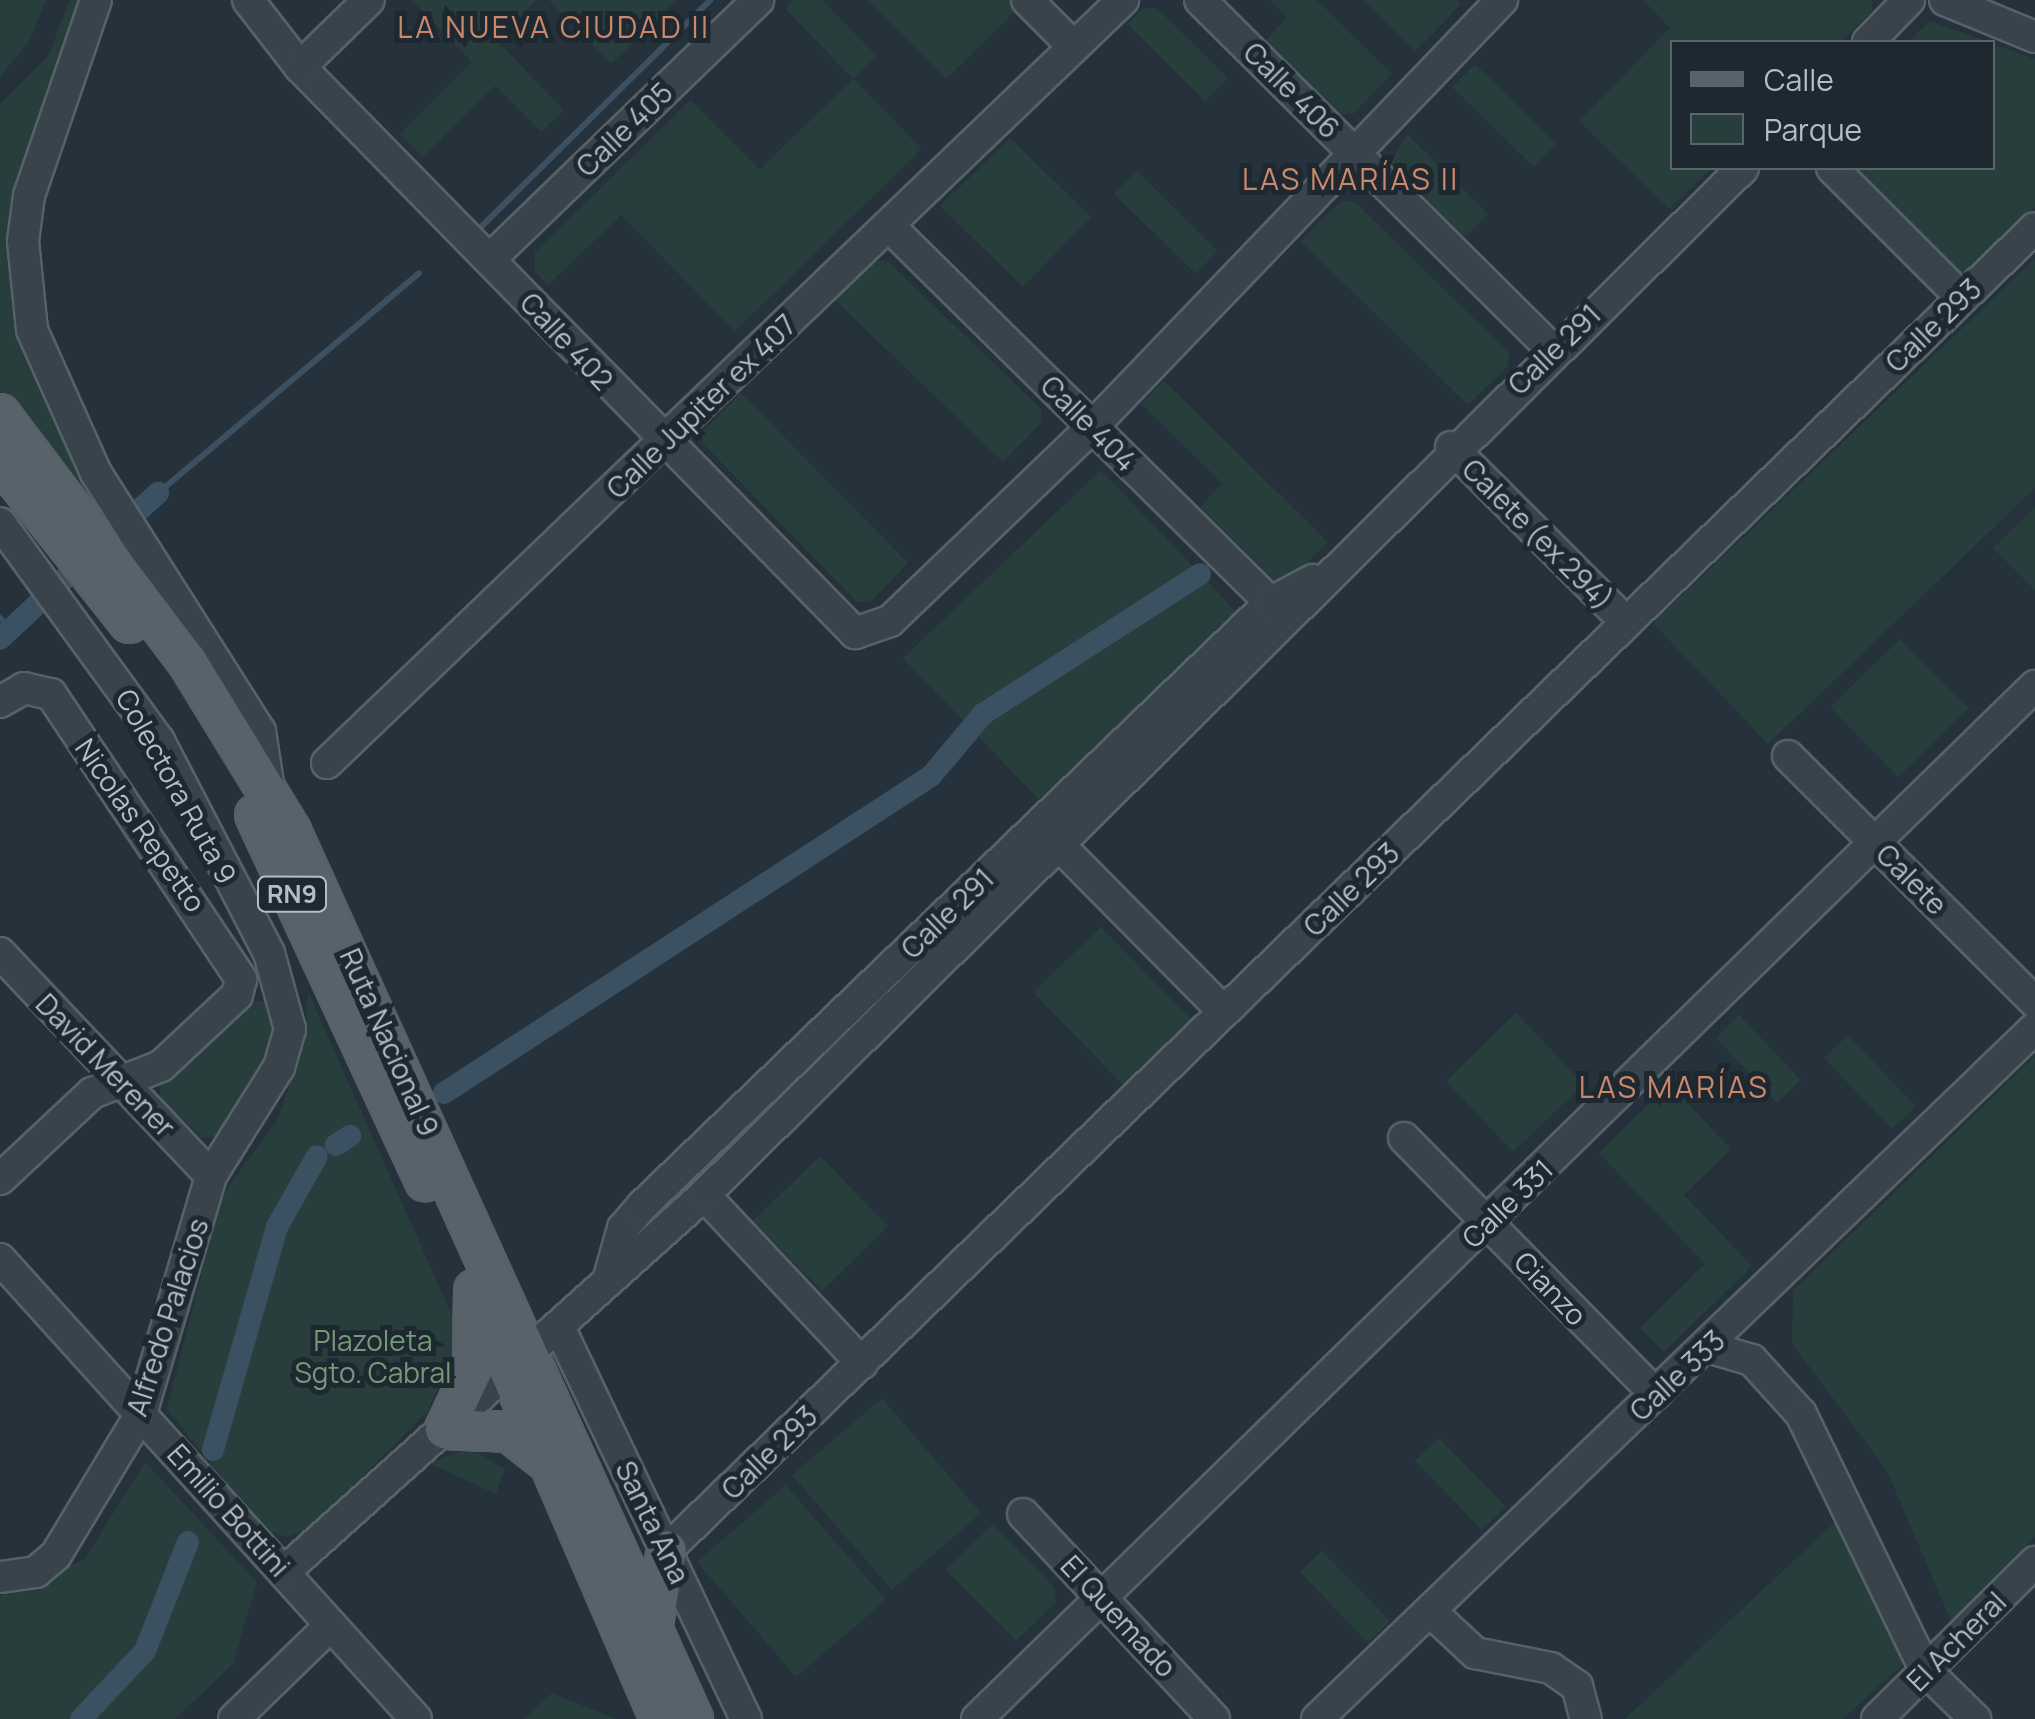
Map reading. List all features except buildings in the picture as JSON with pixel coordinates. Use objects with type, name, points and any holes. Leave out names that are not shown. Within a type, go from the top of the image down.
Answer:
[{"type":"main road","name":"Ruta Nacional 9","points":[[0,414],[187,661],[269,790],[520,1362],[652,1626],[693,1719]]},
{"type":"main road","name":"Ruta Nacional 9","points":[[0,460],[182,695],[258,821],[474,1290],[520,1362],[547,1462],[660,1719]]},
{"type":"main road","points":[[474,1290],[473,1370],[446,1428],[510,1432],[547,1462]]},
{"type":"main road","points":[[652,1626],[667,1550]]},
{"type":"street","points":[[96,0],[29,196],[24,258],[32,330],[96,473],[260,730],[269,790]]},
{"type":"street","points":[[300,67],[369,0]]},
{"type":"street","name":"Calle 405","points":[[490,259],[758,0]]},
{"type":"street","points":[[1027,0],[1074,47]]},
{"type":"street","name":"Calle Jupiter ex 407","points":[[326,764],[1124,0]]},
{"type":"street","name":"Calle 406","points":[[1200,0],[1554,350]]},
{"type":"street","points":[[1093,426],[1502,0]]},
{"type":"street","points":[[1870,40],[1909,0]]},
{"type":"street","points":[[1949,1],[2035,37]]},
{"type":"street","name":"Calle 402","points":[[252,9],[300,67],[490,259],[662,443],[837,624],[855,633],[890,621],[1093,426]]},
{"type":"street","name":"Calle 291","points":[[607,1283],[623,1228],[642,1206],[1279,611],[1324,574],[1741,170]]},
{"type":"street","points":[[1834,170],[1962,298]]},
{"type":"street","name":"Calle 404","points":[[890,227],[1279,611]]},
{"type":"street","name":"Calle 293","points":[[667,1550],[2035,228]]},
{"type":"street","name":"Calete (ex 294)","points":[[1451,447],[1626,622]]},
{"type":"street","name":"Colectora Ruta 9","points":[[0,523],[158,741],[281,980],[290,1029],[279,1066],[211,1176]]},
{"type":"street","name":"Calle 291","points":[[286,1571],[704,1195],[1058,844],[1279,611]]},
{"type":"street","name":"Calle 331","points":[[978,1719],[2035,686]]},
{"type":"street","name":"Nicolas Repetto","points":[[5,697],[51,694],[227,950],[241,978],[237,995],[162,1066],[124,1084]]},
{"type":"street","name":"Calete","points":[[1788,756],[2035,1002]]},
{"type":"street","points":[[1058,844],[1224,1012]]},
{"type":"street","name":"David Merener","points":[[0,954],[211,1176]]},
{"type":"street","name":"Calle 333","points":[[1317,1719],[1708,1347],[2035,1028]]},
{"type":"street","points":[[0,1179],[92,1093],[124,1084]]},
{"type":"street","name":"Cianzo","points":[[1404,1138],[1656,1394]]},
{"type":"street","name":"Alfredo Palacios","points":[[0,1577],[36,1572],[56,1554],[141,1414],[211,1176]]},
{"type":"street","points":[[704,1195],[862,1363]]},
{"type":"street","name":"Emilio Bottini","points":[[0,1259],[416,1719]]},
{"type":"street","points":[[1742,1313],[1752,1360],[1835,1468],[1926,1672],[1975,1719]]},
{"type":"street","name":"Santa Ana","points":[[559,1327],[746,1719]]},
{"type":"street","points":[[1708,1347],[1752,1360]]},
{"type":"street","name":"El Quemado","points":[[1023,1514],[1214,1719]]},
{"type":"street","name":"El Acheral","points":[[1877,1719],[2035,1562]]},
{"type":"street","points":[[1430,1611],[1475,1653],[1564,1677],[1577,1686],[1586,1719]]},
{"type":"street","points":[[234,1719],[331,1625]]},
{"type":"green space","points":[[0,0],[46,0],[30,40],[0,77]]},
{"type":"green space","points":[[70,0],[80,0],[21,172],[20,333],[37,386],[135,564],[0,390],[0,104],[48,56]]},
{"type":"green space","points":[[412,0],[537,0],[496,40],[564,110],[541,132],[495,86],[423,157],[400,134],[472,62]]},
{"type":"green space","points":[[549,0],[677,0],[611,64]]},
{"type":"green space","points":[[793,0],[822,0],[877,56],[854,79],[922,149],[735,331],[621,215],[548,285],[535,272],[535,252],[691,100],[760,169],[853,79],[785,8]]},
{"type":"green space","points":[[868,0],[1010,0],[1018,9],[946,79]]},
{"type":"green space","points":[[1270,0],[1317,0],[1392,74],[1353,114],[1340,114],[1265,41],[1287,17]]},
{"type":"green space","points":[[1363,0],[1457,0],[1461,4],[1415,51]]},
{"type":"green space","points":[[1643,0],[1871,0],[1873,10],[1842,40],[1670,40],[1670,170],[1710,170],[1669,209],[1579,121],[1670,28]]},
{"type":"green space","points":[[1144,8],[1157,8],[1228,78],[1205,101],[1127,24]]},
{"type":"green space","points":[[1930,21],[1983,40],[1910,40]]},
{"type":"green space","points":[[1995,45],[2035,59],[2035,207],[1964,276],[1858,170],[1995,170]]},
{"type":"green space","points":[[1475,64],[1557,144],[1534,167],[1452,87]]},
{"type":"green space","points":[[1407,134],[1488,214],[1465,237],[1390,164]]},
{"type":"green space","points":[[1010,138],[1091,217],[1023,287],[940,206]]},
{"type":"green space","points":[[1137,171],[1218,251],[1196,274],[1114,194]]},
{"type":"green space","points":[[1341,201],[1354,201],[1509,353],[1508,366],[1468,405],[1301,241]]},
{"type":"green space","points":[[2035,259],[2035,488],[1768,744],[1653,623]]},
{"type":"green space","points":[[875,261],[888,261],[1041,409],[1042,422],[1003,462],[835,300]]},
{"type":"green space","points":[[1164,381],[1328,542],[1288,581],[1275,581],[1200,507],[1222,483],[1141,404]]},
{"type":"green space","points":[[741,393],[908,563],[870,602],[857,602],[703,444],[703,431]]},
{"type":"green space","points":[[1101,470],[1246,622],[1049,810],[903,658]]},
{"type":"green space","points":[[2035,507],[2035,590],[1993,548]]},
{"type":"green space","points":[[1900,639],[1969,708],[1898,777],[1830,707]]},
{"type":"green space","points":[[1101,927],[1195,1023],[1125,1087],[1033,992]]},
{"type":"green space","name":"Plazoleta Sgto. Cabral","points":[[308,992],[455,1322],[455,1347],[428,1411],[311,1528],[286,1537],[264,1530],[167,1409],[221,1197],[278,1119],[306,1035]]},
{"type":"green space","points":[[269,1000],[276,1026],[269,1053],[220,1135],[202,1138],[161,1099],[159,1084],[250,1003]]},
{"type":"green space","points":[[1516,1013],[1584,1084],[1513,1152],[1446,1081]]},
{"type":"green space","points":[[1739,1015],[1801,1080],[1777,1103],[1716,1038]]},
{"type":"green space","points":[[1848,1035],[1916,1107],[1892,1129],[1824,1058]]},
{"type":"green space","points":[[2035,1056],[2035,1537],[1951,1621],[1887,1471],[1792,1343],[1793,1291]]},
{"type":"green space","points":[[1669,1084],[1731,1149],[1684,1195],[1752,1266],[1664,1352],[1640,1328],[1705,1264],[1599,1153]]},
{"type":"green space","points":[[820,1156],[888,1226],[822,1291],[753,1221]]},
{"type":"green space","points":[[882,1398],[981,1513],[892,1590],[792,1475]]},
{"type":"green space","points":[[1439,1438],[1506,1507],[1482,1530],[1415,1461]]},
{"type":"green space","points":[[470,1448],[505,1469],[496,1494],[429,1463]]},
{"type":"green space","points":[[145,1462],[257,1582],[233,1664],[175,1719],[0,1719],[0,1596],[85,1559]]},
{"type":"green space","points":[[786,1485],[886,1600],[796,1677],[697,1562]]},
{"type":"green space","points":[[1852,1506],[1916,1652],[1843,1719],[1625,1719]]},
{"type":"green space","points":[[993,1524],[1055,1588],[1056,1602],[1016,1641],[946,1570]]},
{"type":"green space","points":[[1322,1551],[1390,1621],[1368,1643],[1300,1572]]},
{"type":"green space","points":[[552,1693],[616,1719],[524,1719]]},
{"type":"waterway","points":[[480,228],[710,0]]},
{"type":"waterway","points":[[158,493],[419,273]]},
{"type":"waterway","points":[[116,531],[158,493]]},
{"type":"waterway","points":[[0,639],[89,556]]},
{"type":"waterway","points":[[444,1093],[931,776],[983,714],[1200,574]]},
{"type":"waterway","points":[[0,618],[11,629]]},
{"type":"waterway","points":[[336,1145],[350,1136]]},
{"type":"waterway","points":[[213,1450],[277,1227],[317,1156]]},
{"type":"waterway","points":[[81,1719],[145,1651],[188,1542]]},
{"type":"district","name":"LA NUEVA CIUDAD II","points":[[554,27]]},
{"type":"district","name":"LAS MARÍAS II","points":[[1351,179]]},
{"type":"district","name":"LAS MARÍAS","points":[[1674,1087]]}]
